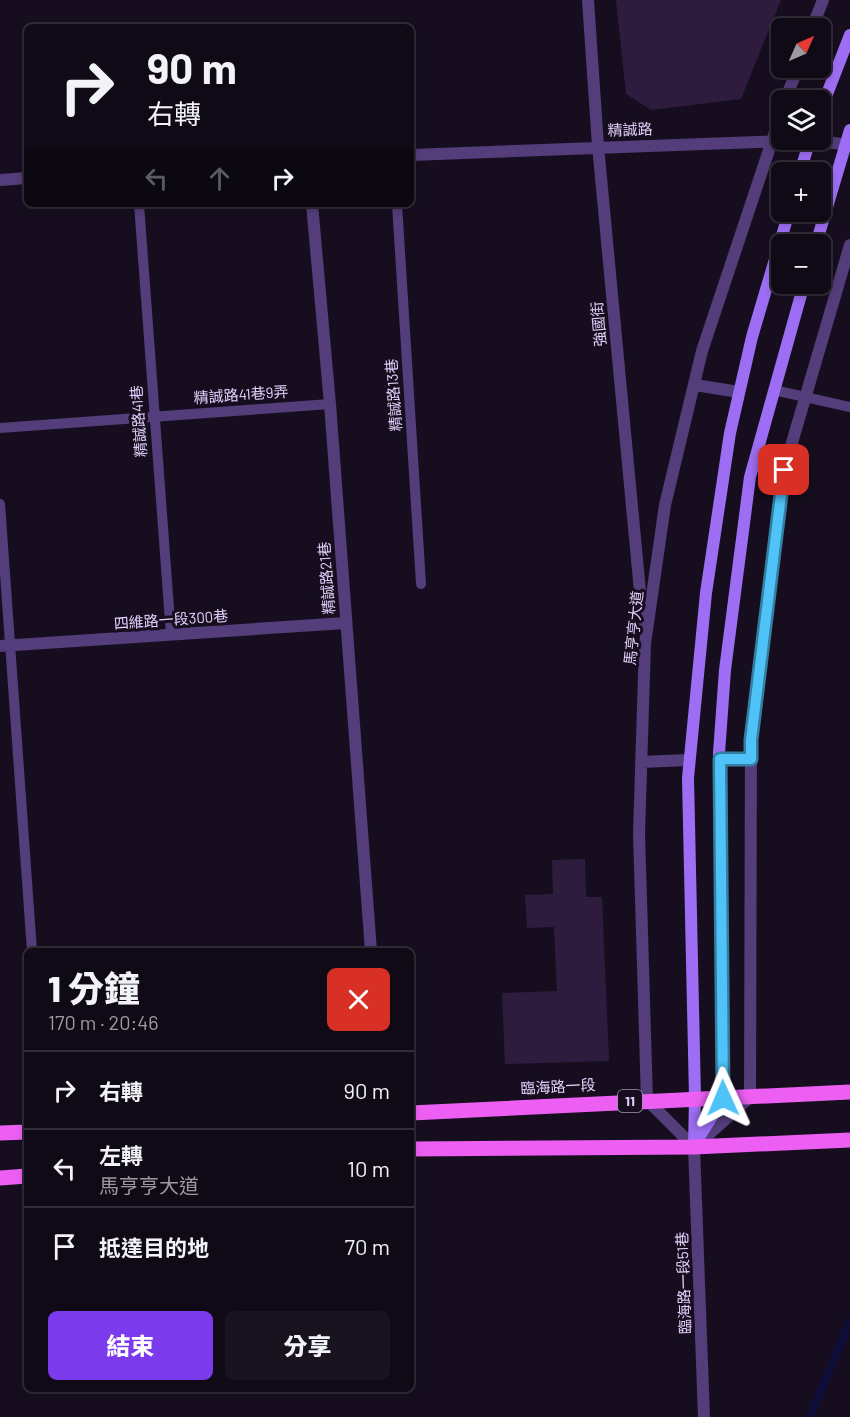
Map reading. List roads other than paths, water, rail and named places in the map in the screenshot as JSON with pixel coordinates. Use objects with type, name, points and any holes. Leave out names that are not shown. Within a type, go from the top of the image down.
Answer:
[{"type":"main road","name":"臨海路一段","points":[[414,1113],[850,1092]]},
{"type":"main road","points":[[0,1133],[24,1132]]},
{"type":"main road","points":[[414,1149],[694,1148],[850,1140]]},
{"type":"main road","points":[[0,1178],[24,1176]]},
{"type":"street","name":"強國街","points":[[588,0],[598,146],[645,644]]},
{"type":"street","points":[[816,18],[823,0]]},
{"type":"street","points":[[829,90],[850,35]]},
{"type":"street","points":[[819,234],[848,145],[850,130]]},
{"type":"street","name":"精誠路","points":[[414,154],[770,141]]},
{"type":"street","name":"馬亨亨大道","points":[[647,1100],[639,833],[645,644],[665,505],[702,351],[770,141]]},
{"type":"street","name":"精誠路","points":[[831,143],[848,145]]},
{"type":"street","points":[[0,180],[24,178]]},
{"type":"street","name":"精誠路21巷","points":[[312,207],[363,819],[371,948]]},
{"type":"street","points":[[694,1148],[689,760],[706,593],[730,433],[752,337],[786,222]]},
{"type":"street","points":[[694,1148],[750,1097],[751,740],[784,470],[850,245]]},
{"type":"street","points":[[694,1148],[723,1098],[720,759],[725,670],[750,477],[801,294]]},
{"type":"street","points":[[695,385],[739,392]]},
{"type":"street","name":"四維路一段300巷","points":[[6,646],[345,623]]},
{"type":"street","points":[[720,759],[751,759]]},
{"type":"street","points":[[641,762],[689,760]]},
{"type":"street","points":[[647,1100],[694,1148]]},
{"type":"street","name":"臨海路一段51巷","points":[[694,1148],[704,1417]]},
{"type":"lane","name":"精誠路41巷","points":[[139,207],[171,635]]},
{"type":"lane","name":"精誠路13巷","points":[[397,207],[421,585]]},
{"type":"lane","points":[[774,390],[850,407]]},
{"type":"lane","name":"精誠路41巷9弄","points":[[0,428],[330,404]]},
{"type":"lane","points":[[0,504],[6,646],[32,948]]},
{"type":"waterway","points":[[810,1417],[850,1321]]}]
